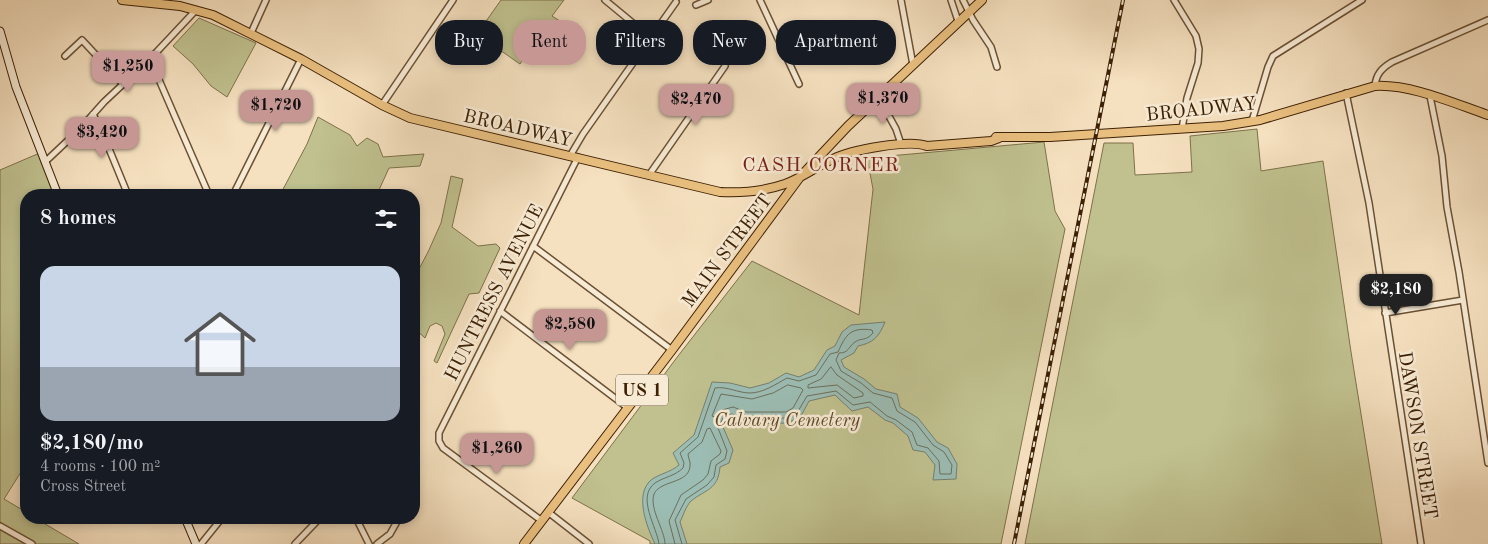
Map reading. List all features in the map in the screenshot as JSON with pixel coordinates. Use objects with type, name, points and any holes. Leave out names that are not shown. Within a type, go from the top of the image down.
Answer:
[{"type":"main road","name":"BROADWAY","points":[[122,0],[197,10],[212,15],[301,59],[382,105],[410,118],[720,192],[735,193],[776,186],[800,177],[844,154],[901,144],[922,144],[927,146],[991,141],[999,138],[1223,126],[1252,121],[1375,86],[1398,86],[1488,115]]},
{"type":"main road","name":"MAIN STREET","points":[[524,544],[672,350],[800,177],[832,142],[982,0]]},
{"type":"main road","points":[[0,31],[11,72],[56,189]]},
{"type":"main road","points":[[187,524],[196,544]]},
{"type":"main road","name":"US 1","points":[[529,544],[539,524]]},
{"type":"street","points":[[251,33],[266,0]]},
{"type":"street","points":[[382,105],[453,0]]},
{"type":"street","points":[[605,0],[629,20]]},
{"type":"street","points":[[696,5],[708,0]]},
{"type":"street","points":[[760,0],[798,84]]},
{"type":"street","points":[[901,0],[913,64]]},
{"type":"street","points":[[951,0],[958,22]]},
{"type":"street","points":[[963,0],[968,12],[991,47],[997,67]]},
{"type":"street","points":[[1174,0],[1196,36],[1200,49],[1198,63],[1187,98],[1182,129]]},
{"type":"street","points":[[1252,121],[1268,66],[1274,56],[1362,0]]},
{"type":"street","name":"HUNTRESS AVENUE","points":[[664,20],[676,2]]},
{"type":"street","points":[[46,162],[197,10]]},
{"type":"street","points":[[1375,86],[1377,75],[1392,62],[1488,20]]},
{"type":"street","points":[[65,56],[82,40],[123,84]]},
{"type":"street","points":[[150,59],[205,189]]},
{"type":"street","points":[[237,189],[301,59]]},
{"type":"street","name":"HUNTRESS AVENUE","points":[[539,524],[443,448],[439,441],[439,433],[533,246],[583,134],[632,65]]},
{"type":"street","points":[[649,174],[725,66]]},
{"type":"street","name":"DAWSON STREET","points":[[1346,94],[1364,174],[1421,544]]},
{"type":"street","points":[[1430,96],[1442,156],[1447,207],[1488,462]]},
{"type":"street","points":[[879,98],[896,129],[901,144]]},
{"type":"street","points":[[93,114],[126,189]]},
{"type":"street","points":[[533,246],[672,350]]},
{"type":"street","points":[[1385,313],[1463,300]]},
{"type":"street","points":[[500,311],[628,408]]},
{"type":"street","points":[[548,512],[589,544]]},
{"type":"street","points":[[201,544],[217,524]]},
{"type":"street","points":[[295,544],[314,524]]},
{"type":"street","points":[[359,524],[368,544]]},
{"type":"street","points":[[377,544],[390,534],[395,524]]},
{"type":"street","points":[[0,526],[32,544]]},
{"type":"green space","points":[[501,0],[564,0],[552,16],[558,20],[513,20],[513,59],[503,52],[503,20],[487,20]]},
{"type":"green space","points":[[199,18],[256,43],[227,97],[211,86],[193,64],[173,46]]},
{"type":"green space","points":[[318,117],[350,135],[357,146],[367,138],[378,144],[383,157],[424,154],[420,166],[389,168],[379,189],[283,189],[307,144]]},
{"type":"green space","points":[[1257,129],[1261,171],[1323,161],[1382,544],[1025,544],[1104,143],[1133,143],[1135,175],[1192,172],[1190,136]]},
{"type":"green space","name":"Calvary Cemetery","points":[[1044,142],[1055,211],[1065,229],[1001,544],[650,544],[650,541],[572,498],[752,261],[859,315],[873,189],[867,158]]},
{"type":"green space","points":[[42,152],[56,189],[20,189],[20,474],[4,499],[20,508],[20,524],[45,524],[79,544],[0,544],[0,170]]},
{"type":"green space","points":[[451,176],[463,179],[452,227],[478,246],[496,244],[500,248],[479,293],[469,294],[437,363],[434,361],[445,334],[442,326],[436,323],[430,326],[425,338],[420,333],[420,267],[441,223]]},
{"type":"water","points":[[885,322],[875,338],[868,343],[858,346],[854,353],[841,360],[844,367],[876,389],[897,394],[900,407],[918,418],[937,442],[948,448],[957,464],[956,479],[933,480],[935,465],[925,452],[913,450],[908,436],[893,423],[885,420],[868,407],[852,411],[835,395],[809,401],[801,416],[788,423],[742,424],[734,418],[727,420],[723,427],[733,450],[729,463],[720,467],[719,475],[714,485],[691,501],[686,508],[680,522],[687,544],[655,544],[646,520],[643,494],[651,480],[679,465],[673,453],[694,435],[712,382],[730,383],[750,388],[769,383],[786,373],[799,377],[814,370],[827,350],[835,346],[842,332],[851,325]]},
{"type":"railway","points":[[1014,544],[1123,0]]},
{"type":"district","name":"CASH CORNER","points":[[821,164]]}]
